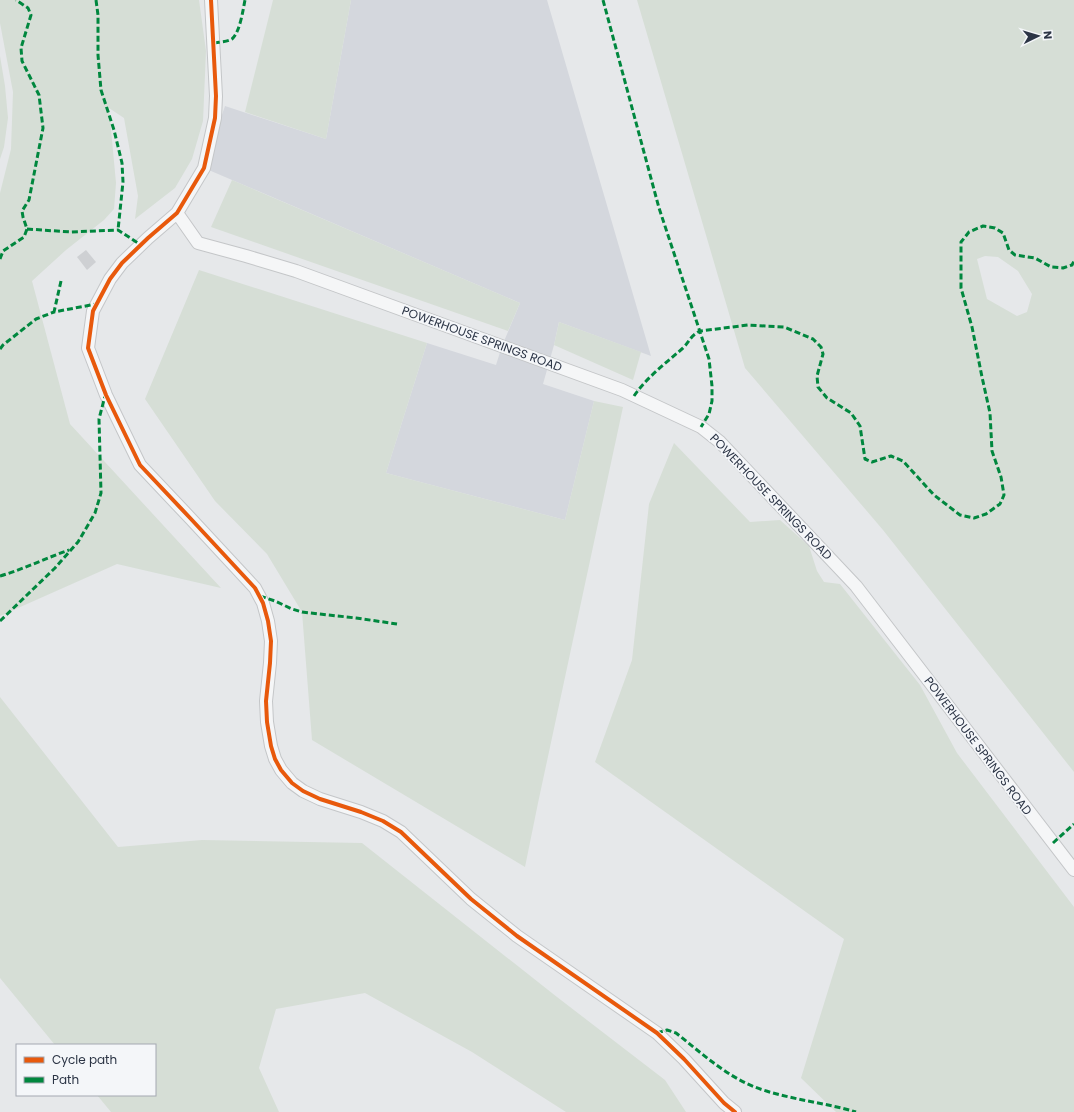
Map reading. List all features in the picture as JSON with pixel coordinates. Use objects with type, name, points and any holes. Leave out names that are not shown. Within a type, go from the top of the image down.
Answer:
[{"type":"street","points":[[211,0],[216,96],[215,118],[204,168],[177,213],[122,263],[110,279],[93,311],[88,348],[106,395],[140,465],[255,588],[263,602],[271,641],[266,701],[267,722],[275,759],[281,770],[292,783],[303,791],[320,799],[361,812],[383,821],[401,832],[471,899],[517,936],[656,1033],[684,1059],[724,1103],[735,1112]]},
{"type":"street","name":"POWERHOUSE SPRINGS ROAD","points":[[177,213],[198,243],[296,271],[622,390],[702,427],[720,442],[856,586],[1074,870]]},
{"type":"shaded area","points":[[0,0],[199,0],[206,51],[203,121],[192,159],[175,188],[135,219],[138,196],[124,118],[109,108],[116,183],[114,209],[104,220],[66,250],[32,281],[70,424],[221,588],[117,564],[0,616],[0,193],[11,149],[13,92],[0,23]]},
{"type":"shaded area","points":[[273,0],[351,0],[326,139],[245,112]]},
{"type":"shaded area","points":[[351,0],[547,0],[651,356],[559,322],[543,384],[594,401],[565,520],[386,473],[427,343],[496,365],[502,346],[520,303],[204,168],[225,106],[326,139]]},
{"type":"shaded area","points":[[637,0],[1074,0],[1074,772],[883,530],[745,368]],"holes":[[[985,256],[998,257],[1018,271],[1032,294],[1027,312],[1017,316],[987,299],[977,259]]]},
{"type":"shaded area","points":[[0,56],[8,118],[4,147],[0,159]]},
{"type":"shaded area","points":[[232,180],[520,303],[508,331],[211,227]]},
{"type":"shaded area","points":[[199,270],[427,343],[386,473],[565,520],[594,401],[623,407],[525,867],[312,740],[302,612],[267,554],[215,501],[145,399]]},
{"type":"shaded area","points":[[559,322],[641,352],[633,380],[554,345]]},
{"type":"shaded area","points":[[674,443],[750,522],[780,520],[809,546],[817,571],[824,582],[840,584],[920,685],[957,753],[1074,907],[1074,1112],[836,1112],[801,1078],[844,939],[595,762],[632,660],[649,504]]},
{"type":"shaded area","points":[[0,697],[118,847],[202,840],[362,843],[665,1080],[686,1112],[566,1112],[472,1052],[365,993],[276,1009],[259,1068],[279,1112],[111,1112],[98,1096],[156,1096],[156,1044],[54,1044],[0,978]]},
{"type":"building","points":[[86,250],[96,262],[87,270],[77,257]]},
{"type":"marked path","points":[[0,259],[3,251],[24,237],[27,229],[22,211],[29,200],[43,128],[39,95],[22,61],[21,48],[31,15],[28,8],[16,0]]},
{"type":"marked path","points":[[96,0],[101,90],[114,130],[122,163],[123,182],[118,230]]},
{"type":"marked path","points":[[214,43],[230,40],[235,36],[241,21],[245,0]]},
{"type":"marked path","points":[[603,0],[659,208],[709,359],[712,401],[709,414],[701,427]]},
{"type":"marked path","points":[[634,396],[651,376],[700,331],[748,325],[784,327],[813,339],[821,347],[823,354],[817,376],[818,387],[827,398],[851,413],[860,426],[865,459],[872,462],[891,456],[903,461],[934,495],[960,515],[974,518],[986,514],[1000,504],[1004,495],[1001,477],[992,451],[990,413],[972,327],[961,288],[961,242],[969,232],[983,226],[995,228],[1003,233],[1009,250],[1015,255],[1035,258],[1051,267],[1063,268],[1072,265],[1074,261]]},
{"type":"marked path","points":[[27,229],[71,232],[118,230],[141,245]]},
{"type":"marked path","points":[[61,281],[54,312],[96,304]]},
{"type":"marked path","points":[[0,349],[36,319],[54,312]]},
{"type":"marked path","points":[[0,621],[55,568],[78,542],[95,513],[101,493],[99,419],[105,396]]},
{"type":"marked path","points":[[0,576],[69,550]]},
{"type":"marked path","points":[[260,596],[302,612],[397,624]]},
{"type":"marked path","points":[[1053,843],[1074,824]]},
{"type":"marked path","points":[[657,1033],[667,1030],[676,1033],[717,1066],[739,1080],[763,1090],[856,1112]]},
{"type":"cycle path","points":[[211,0],[216,96],[215,118],[204,168],[177,213],[122,263],[110,279],[93,311],[88,348],[106,395],[140,465],[255,588],[263,603],[271,641],[266,701],[267,722],[275,759],[281,770],[292,783],[303,791],[320,799],[361,812],[383,821],[401,832],[471,899],[517,936],[657,1033],[684,1059],[724,1103],[735,1112]]}]
